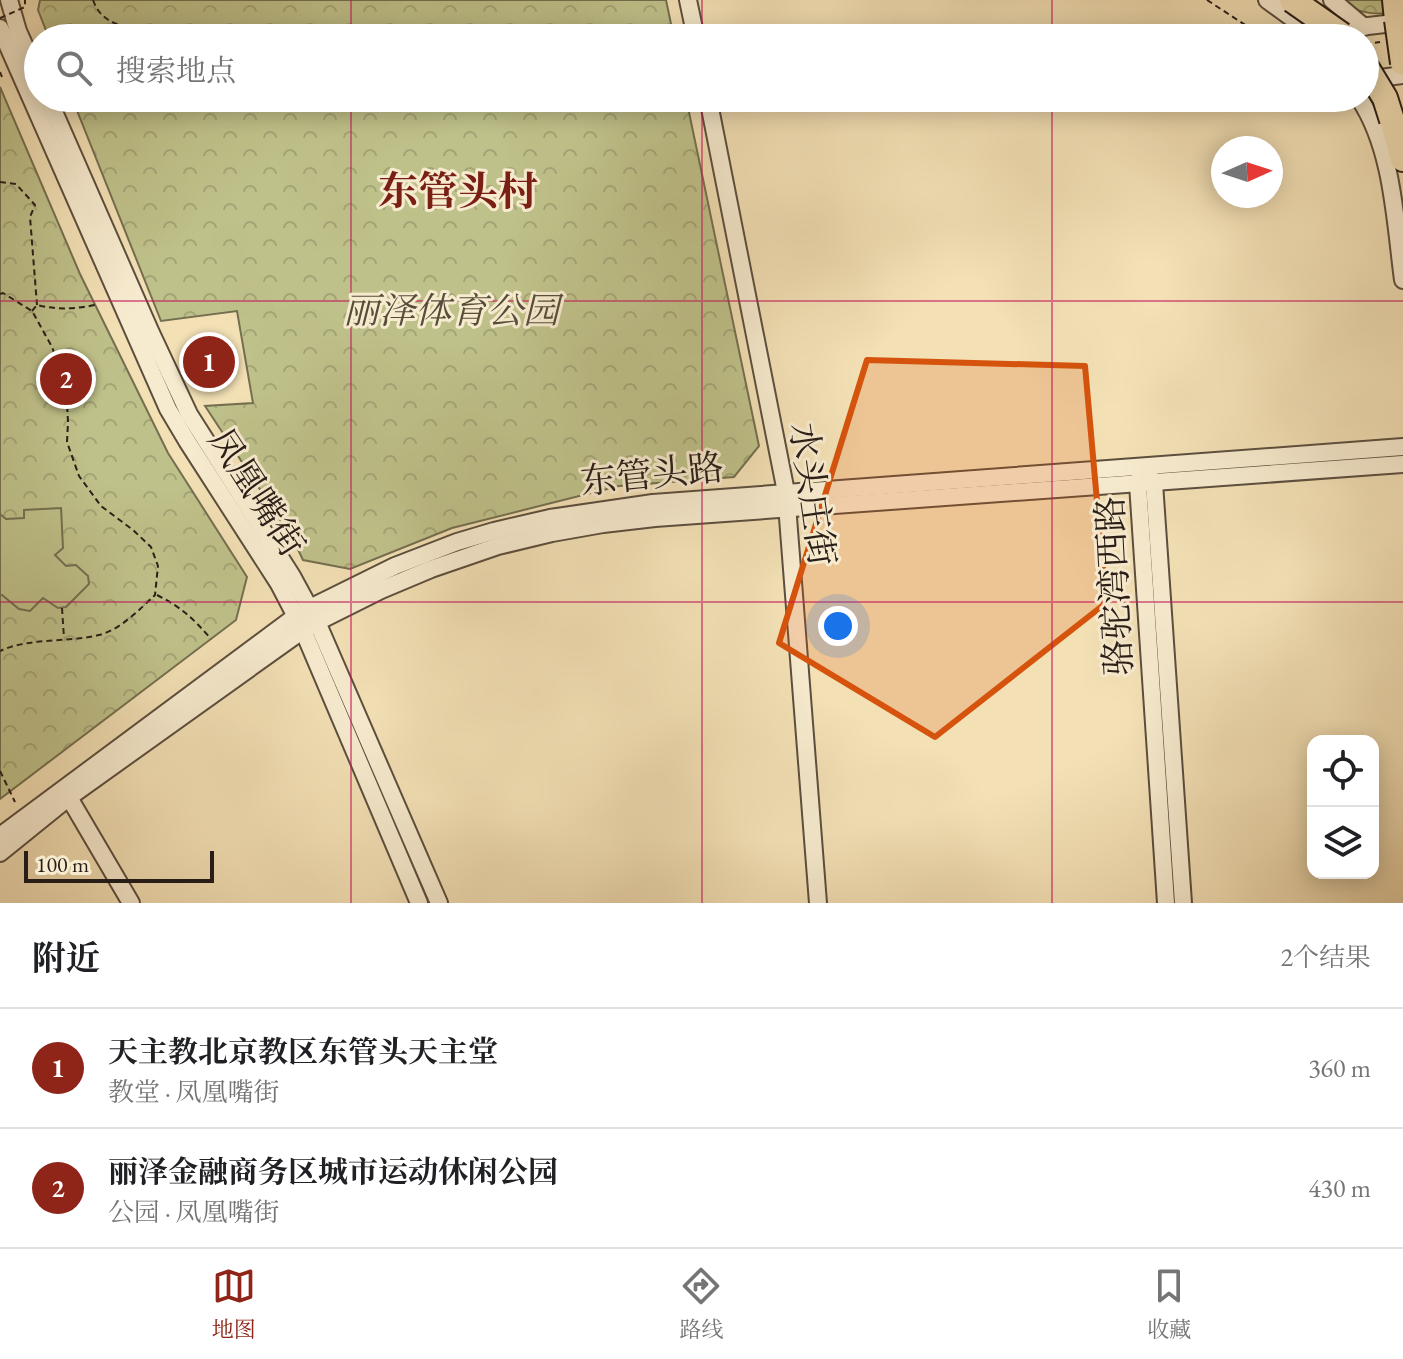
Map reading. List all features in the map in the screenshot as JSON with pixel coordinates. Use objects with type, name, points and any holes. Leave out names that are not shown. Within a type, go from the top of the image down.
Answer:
[{"type":"highway","points":[[1292,0],[1334,24]]},
{"type":"highway","points":[[1310,0],[1339,24]]},
{"type":"highway","points":[[1398,14],[1403,63]]},
{"type":"highway","points":[[1379,88],[1385,98],[1403,159]]},
{"type":"street","points":[[9,0],[24,44]]},
{"type":"street","points":[[688,0],[693,24]]},
{"type":"street","points":[[1267,0],[1300,24]]},
{"type":"street","points":[[1332,0],[1345,24]]},
{"type":"street","points":[[1373,24],[1398,14]]},
{"type":"street","name":"凤凰嘴街","points":[[0,28],[24,82]]},
{"type":"street","points":[[1379,78],[1403,75]]},
{"type":"street","name":"凤凰嘴街","points":[[37,112],[168,409],[279,584],[307,619],[439,903]]},
{"type":"street","name":"凤凰嘴街","points":[[54,112],[189,414],[292,576],[419,903]]},
{"type":"street","name":"水头庄街","points":[[711,112],[787,501],[818,903]]},
{"type":"street","points":[[1368,112],[1386,166],[1403,280]]},
{"type":"street","name":"东管头路","points":[[0,836],[66,793],[307,619],[431,569],[498,546],[603,524],[787,501],[1143,466],[1403,447]]},
{"type":"street","name":"东管头路","points":[[787,501],[1146,483],[1403,464]]},
{"type":"street","name":"骆驼湾西路","points":[[1143,466],[1183,903]]},
{"type":"street","name":"骆驼湾西路","points":[[1146,483],[1166,903]]},
{"type":"street","points":[[66,793],[131,903]]},
{"type":"street","name":"东管头路","points":[[0,853],[66,793]]},
{"type":"path","points":[[0,18],[25,7],[25,0]]},
{"type":"path","points":[[93,0],[104,18],[117,24]]},
{"type":"path","points":[[1207,0],[1244,24]]},
{"type":"path","points":[[0,72],[2,77]]},
{"type":"path","points":[[0,182],[16,184],[35,205],[30,217],[37,305],[32,311]]},
{"type":"path","points":[[0,294],[32,311],[52,347],[66,386],[67,442],[79,476],[101,506],[151,547],[158,566],[155,595],[133,616],[102,634],[0,648]]},
{"type":"path","points":[[37,305],[75,309],[95,305]]},
{"type":"path","points":[[155,595],[177,605],[211,639]]},
{"type":"path","points":[[62,608],[64,639]]},
{"type":"path","points":[[0,771],[15,802]]},
{"type":"highlighted area","points":[[867,360],[1085,366],[1106,603],[935,737],[779,643]]},
{"type":"green space","points":[[40,0],[666,0],[671,24],[44,24],[38,10]]},
{"type":"green space","points":[[1340,0],[1403,0],[1403,13],[1362,11]]},
{"type":"green space","points":[[0,87],[80,274],[168,453],[247,577],[236,620],[0,799]]},
{"type":"green space","name":"丽泽体育公园","points":[[78,112],[689,112],[759,446],[734,477],[619,486],[452,528],[350,569],[303,560],[294,541],[205,406],[253,403],[237,311],[161,321]]},
{"type":"green space","points":[[61,508],[63,548],[55,555],[66,566],[76,565],[88,576],[89,584],[66,607],[58,608],[43,598],[30,611],[19,609],[0,595],[0,514],[6,519],[24,518],[24,510]]},
{"type":"place","name":"天主教北京教区东管头天主堂","points":[[209,362]]},
{"type":"place","name":"丽泽金融商务区城市运动休闲公园","points":[[66,379]]},
{"type":"district","name":"东管头村","points":[[458,191]]}]
